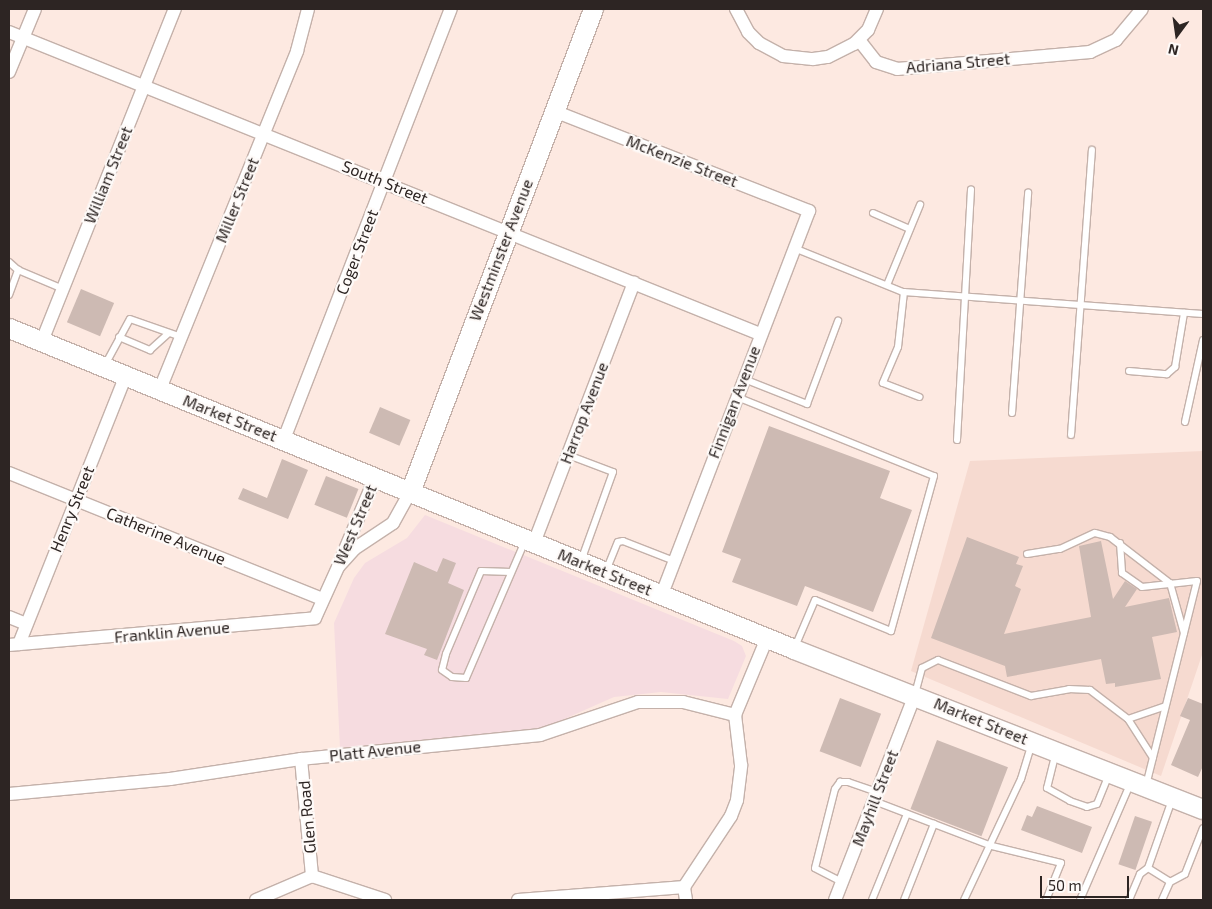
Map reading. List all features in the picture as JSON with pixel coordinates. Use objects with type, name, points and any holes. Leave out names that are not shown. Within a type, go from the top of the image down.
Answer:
[{"type":"main road","name":"Westminster Avenue","points":[[410,492],[593,9]]},
{"type":"main road","name":"Market Street","points":[[9,328],[794,649],[1203,809]]},
{"type":"street","points":[[9,72],[35,9]]},
{"type":"street","name":"William Street","points":[[42,342],[175,9]]},
{"type":"street","name":"Miller Street","points":[[160,389],[175,335],[263,134],[297,51],[308,9]]},
{"type":"street","name":"Coger Street","points":[[284,439],[451,9]]},
{"type":"street","points":[[736,9],[748,32],[759,43],[783,56],[828,57],[859,40],[877,9]]},
{"type":"street","name":"Adriana Street","points":[[859,40],[876,62],[896,68],[1090,52],[1116,40],[1142,9]]},
{"type":"street","name":"South Street","points":[[9,32],[760,334]]},
{"type":"street","name":"McKenzie Street","points":[[554,111],[809,211]]},
{"type":"street","name":"Finnigan Avenue","points":[[662,594],[735,397],[809,211]]},
{"type":"street","name":"Harrop Avenue","points":[[530,542],[568,455],[634,283]]},
{"type":"street","name":"Henry Street","points":[[14,644],[26,624],[126,375]]},
{"type":"street","name":"Catherine Avenue","points":[[9,473],[323,599]]},
{"type":"street","name":"West Street","points":[[323,599],[374,478]]},
{"type":"street","name":"West Street","points":[[335,572],[354,549],[393,523],[410,492]]},
{"type":"street","name":"Franklin Avenue","points":[[14,644],[316,618],[323,599]]},
{"type":"street","points":[[9,617],[26,624]]},
{"type":"street","points":[[686,900],[684,886],[731,816],[737,800],[741,766],[735,715],[767,638]]},
{"type":"street","name":"Mayhill Street","points":[[835,900],[915,695]]},
{"type":"street","name":"Platt Avenue","points":[[9,794],[170,779],[301,759],[540,735],[638,702],[683,702],[735,715]]},
{"type":"street","name":"Glen Road","points":[[301,759],[312,876]]},
{"type":"street","points":[[256,900],[312,876],[385,900]]},
{"type":"street","points":[[518,900],[684,886]]},
{"type":"lane","points":[[1071,435],[1092,150]]},
{"type":"lane","points":[[957,440],[966,296],[970,189]]},
{"type":"lane","points":[[1012,413],[1022,301],[1028,193]]},
{"type":"lane","points":[[887,285],[920,205]]},
{"type":"lane","points":[[873,213],[910,229]]},
{"type":"lane","points":[[794,248],[904,292],[1203,314]]},
{"type":"lane","points":[[9,262],[18,270],[63,290]]},
{"type":"lane","points":[[9,295],[18,270]]},
{"type":"lane","points":[[904,292],[898,347],[883,383],[919,397]]},
{"type":"lane","points":[[1129,371],[1167,374],[1174,366],[1184,313]]},
{"type":"lane","points":[[104,366],[130,319],[175,335]]},
{"type":"lane","points":[[742,379],[808,404],[838,321]]},
{"type":"lane","points":[[119,337],[150,350],[175,335]]},
{"type":"lane","points":[[1185,422],[1203,340]]},
{"type":"lane","points":[[735,397],[934,476],[891,631],[815,600],[794,649]]},
{"type":"lane","points":[[568,455],[613,472],[581,562]]},
{"type":"lane","points":[[1027,554],[1060,549],[1095,533],[1120,543],[1170,583],[1184,634]]},
{"type":"lane","points":[[606,572],[618,542],[623,541],[674,561]]},
{"type":"lane","points":[[511,572],[481,571],[446,654],[442,670],[452,677],[466,678],[511,572],[530,542]]},
{"type":"lane","points":[[1080,900],[1153,758],[1197,581],[1142,587],[1122,573],[1120,543]]},
{"type":"lane","points":[[915,695],[922,668],[938,660],[1031,696],[1069,689],[1090,690],[1128,719],[1153,758]]},
{"type":"lane","points":[[1128,719],[1165,706]]},
{"type":"lane","points":[[964,900],[979,864],[992,846],[1021,779],[1032,742]]},
{"type":"lane","points":[[1056,751],[1047,788],[1093,807],[1110,772]]},
{"type":"lane","points":[[842,882],[815,868],[836,789],[840,782],[848,782],[907,814],[992,846],[1061,863],[1046,900]]},
{"type":"lane","points":[[1129,900],[1140,874],[1148,868],[1173,796]]},
{"type":"lane","points":[[872,900],[907,814]]},
{"type":"lane","points":[[904,900],[934,824]]},
{"type":"lane","points":[[1162,900],[1170,882],[1185,874],[1203,828]]},
{"type":"lane","points":[[1148,868],[1170,882]]},
{"type":"shaded area","points":[[1203,451],[1203,652],[1161,776],[911,671],[970,461]]},
{"type":"shaded area","points":[[425,515],[734,641],[742,646],[746,656],[728,699],[661,692],[614,697],[544,728],[340,748],[334,623],[354,578],[365,563],[407,538]]},
{"type":"building","points":[[81,289],[114,303],[100,336],[67,322]]},
{"type":"building","points":[[380,407],[410,420],[399,446],[369,433]]},
{"type":"building","points":[[769,426],[890,471],[880,498],[912,510],[873,612],[805,586],[797,606],[732,582],[741,559],[722,552]]},
{"type":"building","points":[[282,459],[308,470],[288,519],[238,499],[243,488],[267,498]]},
{"type":"building","points":[[326,476],[358,489],[347,518],[314,505]]},
{"type":"building","points":[[967,537],[1019,557],[1016,564],[1023,566],[1015,586],[1021,589],[1004,634],[1091,617],[1079,546],[1101,541],[1113,599],[1125,581],[1137,589],[1125,607],[1169,598],[1177,632],[1152,637],[1161,679],[1115,687],[1115,683],[1106,684],[1101,659],[1007,677],[1005,666],[931,638]]},
{"type":"building","points":[[443,558],[456,563],[448,583],[464,590],[437,660],[424,655],[427,649],[385,634],[414,562],[437,572]]},
{"type":"building","points":[[840,698],[881,714],[861,767],[820,751]]},
{"type":"building","points":[[1188,698],[1203,704],[1203,766],[1198,777],[1171,765],[1190,720],[1180,716]]},
{"type":"building","points":[[937,740],[1008,767],[981,836],[910,809]]},
{"type":"building","points":[[1037,806],[1092,827],[1082,853],[1021,830],[1027,815],[1032,817]]},
{"type":"building","points":[[1135,816],[1152,822],[1135,870],[1118,864]]}]
